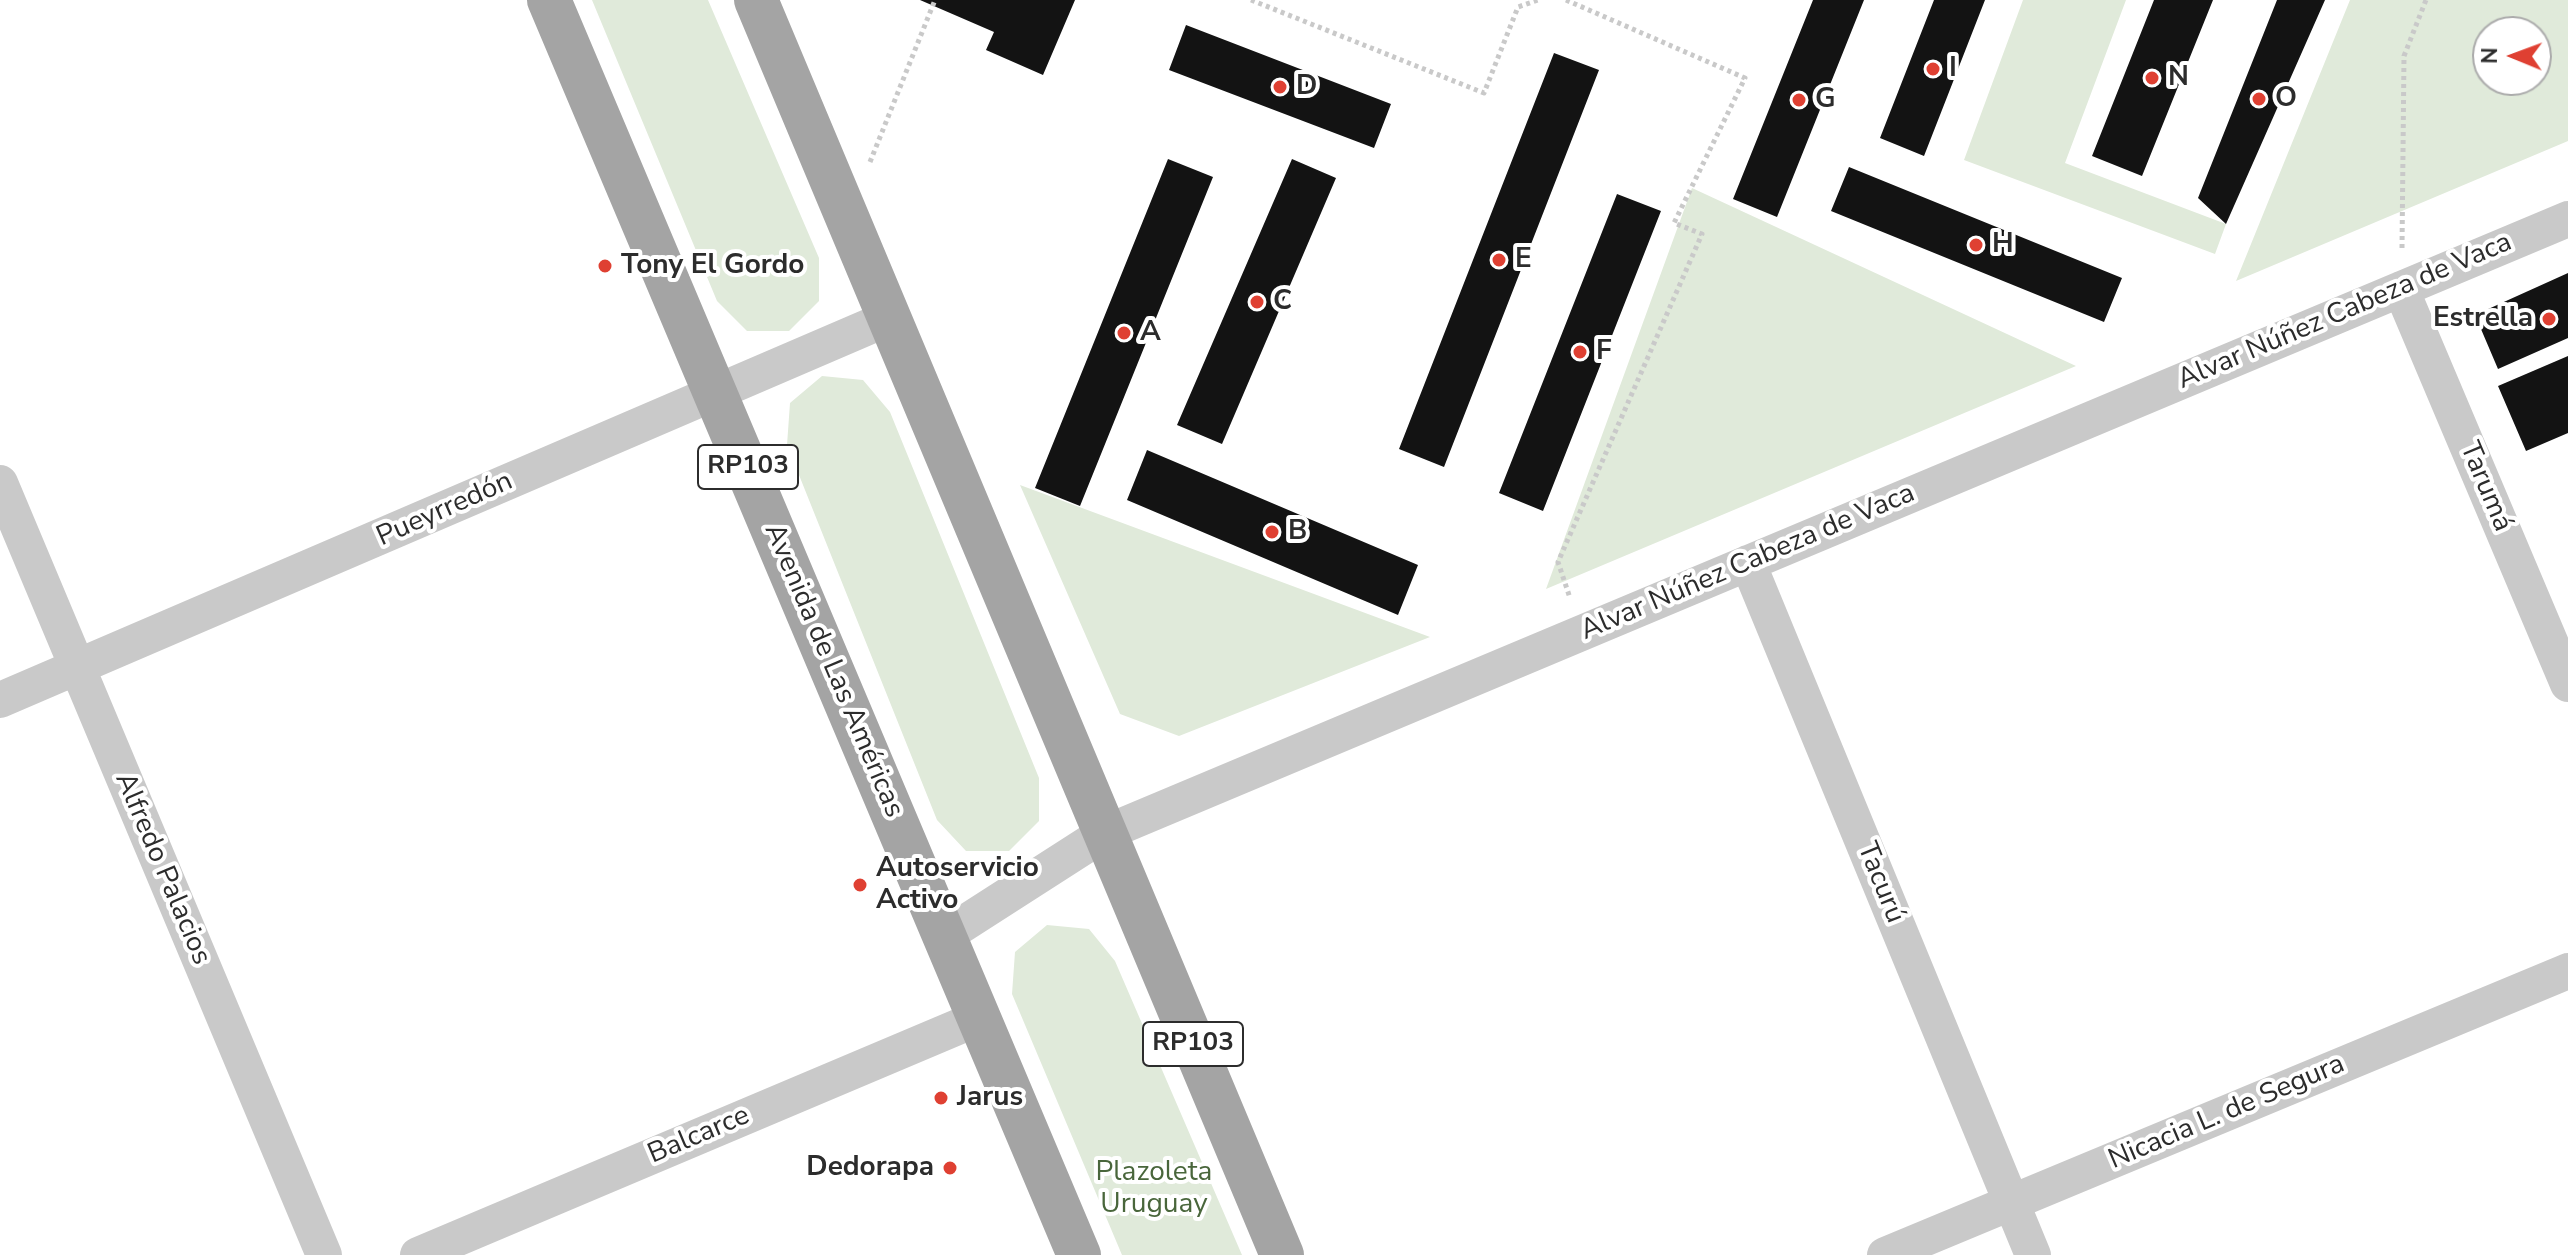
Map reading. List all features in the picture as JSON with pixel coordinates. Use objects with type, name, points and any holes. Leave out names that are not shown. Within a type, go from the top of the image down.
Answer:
[{"type":"main road","name":"Avenida de Las Américas","points":[[549,0],[1079,1255]]},
{"type":"main road","name":"RP103","points":[[756,0],[1282,1255]]},
{"type":"street","name":"Alvar Núñez Cabeza de Vaca","points":[[943,937],[1105,833],[2568,219]]},
{"type":"street","name":"Tarumá","points":[[2401,289],[2568,684]]},
{"type":"street","name":"Pueyrredón","points":[[0,700],[78,670],[889,318]]},
{"type":"street","name":"Alfredo Palacios","points":[[0,483],[324,1255]]},
{"type":"street","name":"Tacurú","points":[[1748,563],[2033,1255]]},
{"type":"street","name":"Nicacia L. de Segura","points":[[1885,1255],[2568,971]]},
{"type":"street","name":"Balcarce","points":[[418,1255],[979,1018]]},
{"type":"path","points":[[848,218],[935,0]]},
{"type":"path","points":[[1251,0],[1484,93],[1518,7],[1538,0]]},
{"type":"path","points":[[1566,0],[1745,78],[1674,223],[1702,234],[1558,562],[1582,633]]},
{"type":"path","points":[[2401,289],[2404,56],[2426,0]]},
{"type":"green space","points":[[592,0],[708,0],[819,258],[819,301],[789,331],[747,331],[717,301]]},
{"type":"green space","points":[[2023,0],[2126,0],[2065,163],[2226,224],[2215,254],[1964,160]]},
{"type":"green space","points":[[2350,0],[2568,0],[2568,141],[2236,281]]},
{"type":"green space","points":[[1692,188],[2076,366],[1546,589]]},
{"type":"green space","points":[[822,376],[863,380],[890,412],[1039,778],[1039,821],[1009,851],[966,851],[937,820],[787,445],[790,403]]},
{"type":"green space","points":[[1020,485],[1430,637],[1179,736],[1120,714]]},
{"type":"green space","name":"Plazoleta Uruguay","points":[[1047,925],[1089,929],[1115,961],[1242,1255],[1122,1255],[1012,994],[1015,952]]},
{"type":"building","points":[[920,0],[1075,0],[1043,75],[986,50],[994,32]]},
{"type":"building","name":"G","points":[[1813,0],[1864,0],[1777,217],[1733,199]]},
{"type":"building","name":"I","points":[[1934,0],[1985,0],[1924,156],[1880,138]]},
{"type":"building","name":"N","points":[[2154,0],[2213,0],[2142,176],[2092,156]]},
{"type":"building","name":"O","points":[[2277,0],[2325,0],[2226,224],[2198,198]]},
{"type":"building","name":"D","points":[[1186,25],[1391,104],[1374,148],[1169,70]]},
{"type":"building","name":"E","points":[[1554,53],[1599,70],[1444,467],[1399,449]]},
{"type":"building","name":"A","points":[[1168,159],[1213,177],[1080,506],[1035,488]]},
{"type":"building","name":"C","points":[[1292,159],[1336,178],[1222,444],[1177,425]]},
{"type":"building","name":"H","points":[[1849,167],[2122,278],[2104,322],[1831,211]]},
{"type":"building","name":"F","points":[[1617,194],[1661,211],[1543,511],[1499,493]]},
{"type":"building","points":[[2568,273],[2568,338],[2498,369],[2475,315]]},
{"type":"building","points":[[2568,356],[2568,433],[2526,451],[2498,386]]},
{"type":"building","name":"B","points":[[1147,450],[1418,565],[1398,615],[1127,500]]},
{"type":"place","name":"I","points":[[1933,69]]},
{"type":"place","name":"N","points":[[2152,78]]},
{"type":"place","name":"D","points":[[1280,87]]},
{"type":"place","name":"O","points":[[2259,99]]},
{"type":"place","name":"G","points":[[1799,100]]},
{"type":"place","name":"H","points":[[1976,245]]},
{"type":"place","name":"E","points":[[1499,260]]},
{"type":"place","name":"Tony El Gordo","points":[[605,266]]},
{"type":"place","name":"C","points":[[1257,302]]},
{"type":"place","name":"Estrella","points":[[2549,319]]},
{"type":"place","name":"A","points":[[1124,333]]},
{"type":"place","name":"F","points":[[1580,352]]},
{"type":"place","name":"B","points":[[1272,532]]},
{"type":"place","name":"Autoservicio Activo","points":[[860,885]]},
{"type":"place","name":"Jarus","points":[[941,1098]]},
{"type":"place","name":"Dedorapa","points":[[950,1168]]}]
